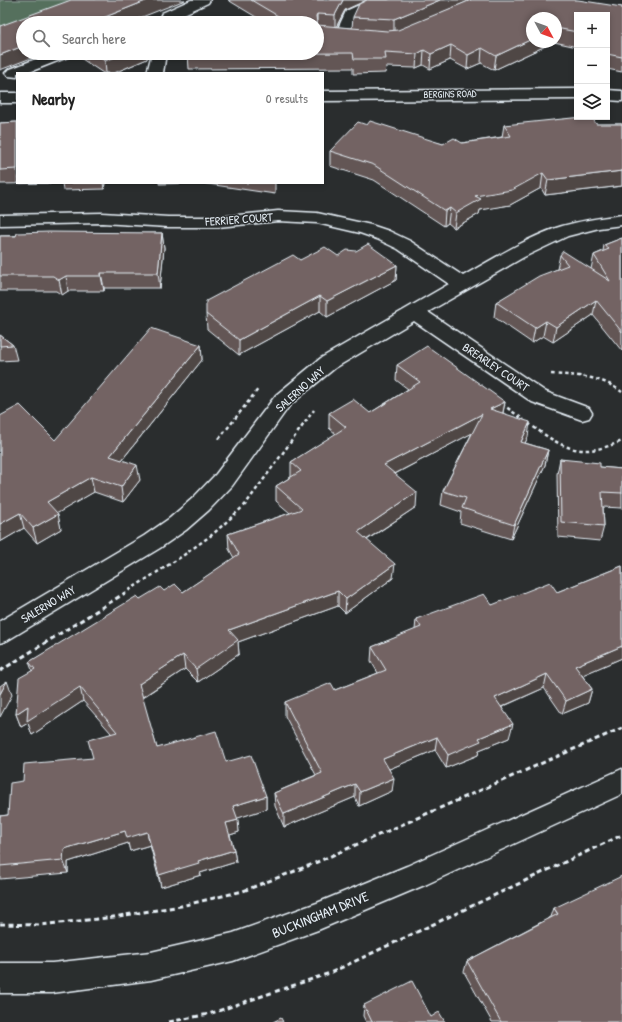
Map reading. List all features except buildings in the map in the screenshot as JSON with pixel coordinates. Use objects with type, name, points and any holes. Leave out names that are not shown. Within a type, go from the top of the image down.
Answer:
[{"type":"street","points":[[167,16],[203,0]]},
{"type":"street","points":[[342,36],[350,14],[381,0]]},
{"type":"street","points":[[13,73],[46,60]]},
{"type":"street","points":[[155,72],[158,60]]},
{"type":"street","name":"BERGINS ROAD","points":[[324,96],[574,94]]},
{"type":"street","points":[[610,95],[622,96]]},
{"type":"street","points":[[0,98],[16,98]]},
{"type":"street","name":"FERRIER COURT","points":[[0,220],[102,218],[168,222],[218,222],[278,216],[317,218],[348,224],[383,235],[404,245],[462,284]]},
{"type":"street","name":"SALERNO WAY","points":[[0,633],[152,542],[178,524],[201,504],[224,480],[283,400],[328,363],[462,284],[518,253],[562,232],[599,223],[622,220]]},
{"type":"street","name":"BREARLEY COURT","points":[[414,312],[539,397],[582,413]]},
{"type":"street","name":"BUCKINGHAM DRIVE","points":[[0,978],[52,978],[151,966],[233,947],[318,916],[410,878],[622,781]]},
{"type":"path","points":[[544,372],[558,375],[595,378],[611,384],[622,392]]},
{"type":"path","points":[[218,441],[234,418],[260,387]]},
{"type":"path","points":[[0,924],[40,925],[108,918],[181,906],[243,891],[308,866],[622,728]]},
{"type":"path","points":[[169,1022],[209,1014],[330,973],[622,835]]},
{"type":"green space","points":[[0,0],[96,0],[45,16],[16,16],[16,26],[0,34]]}]
